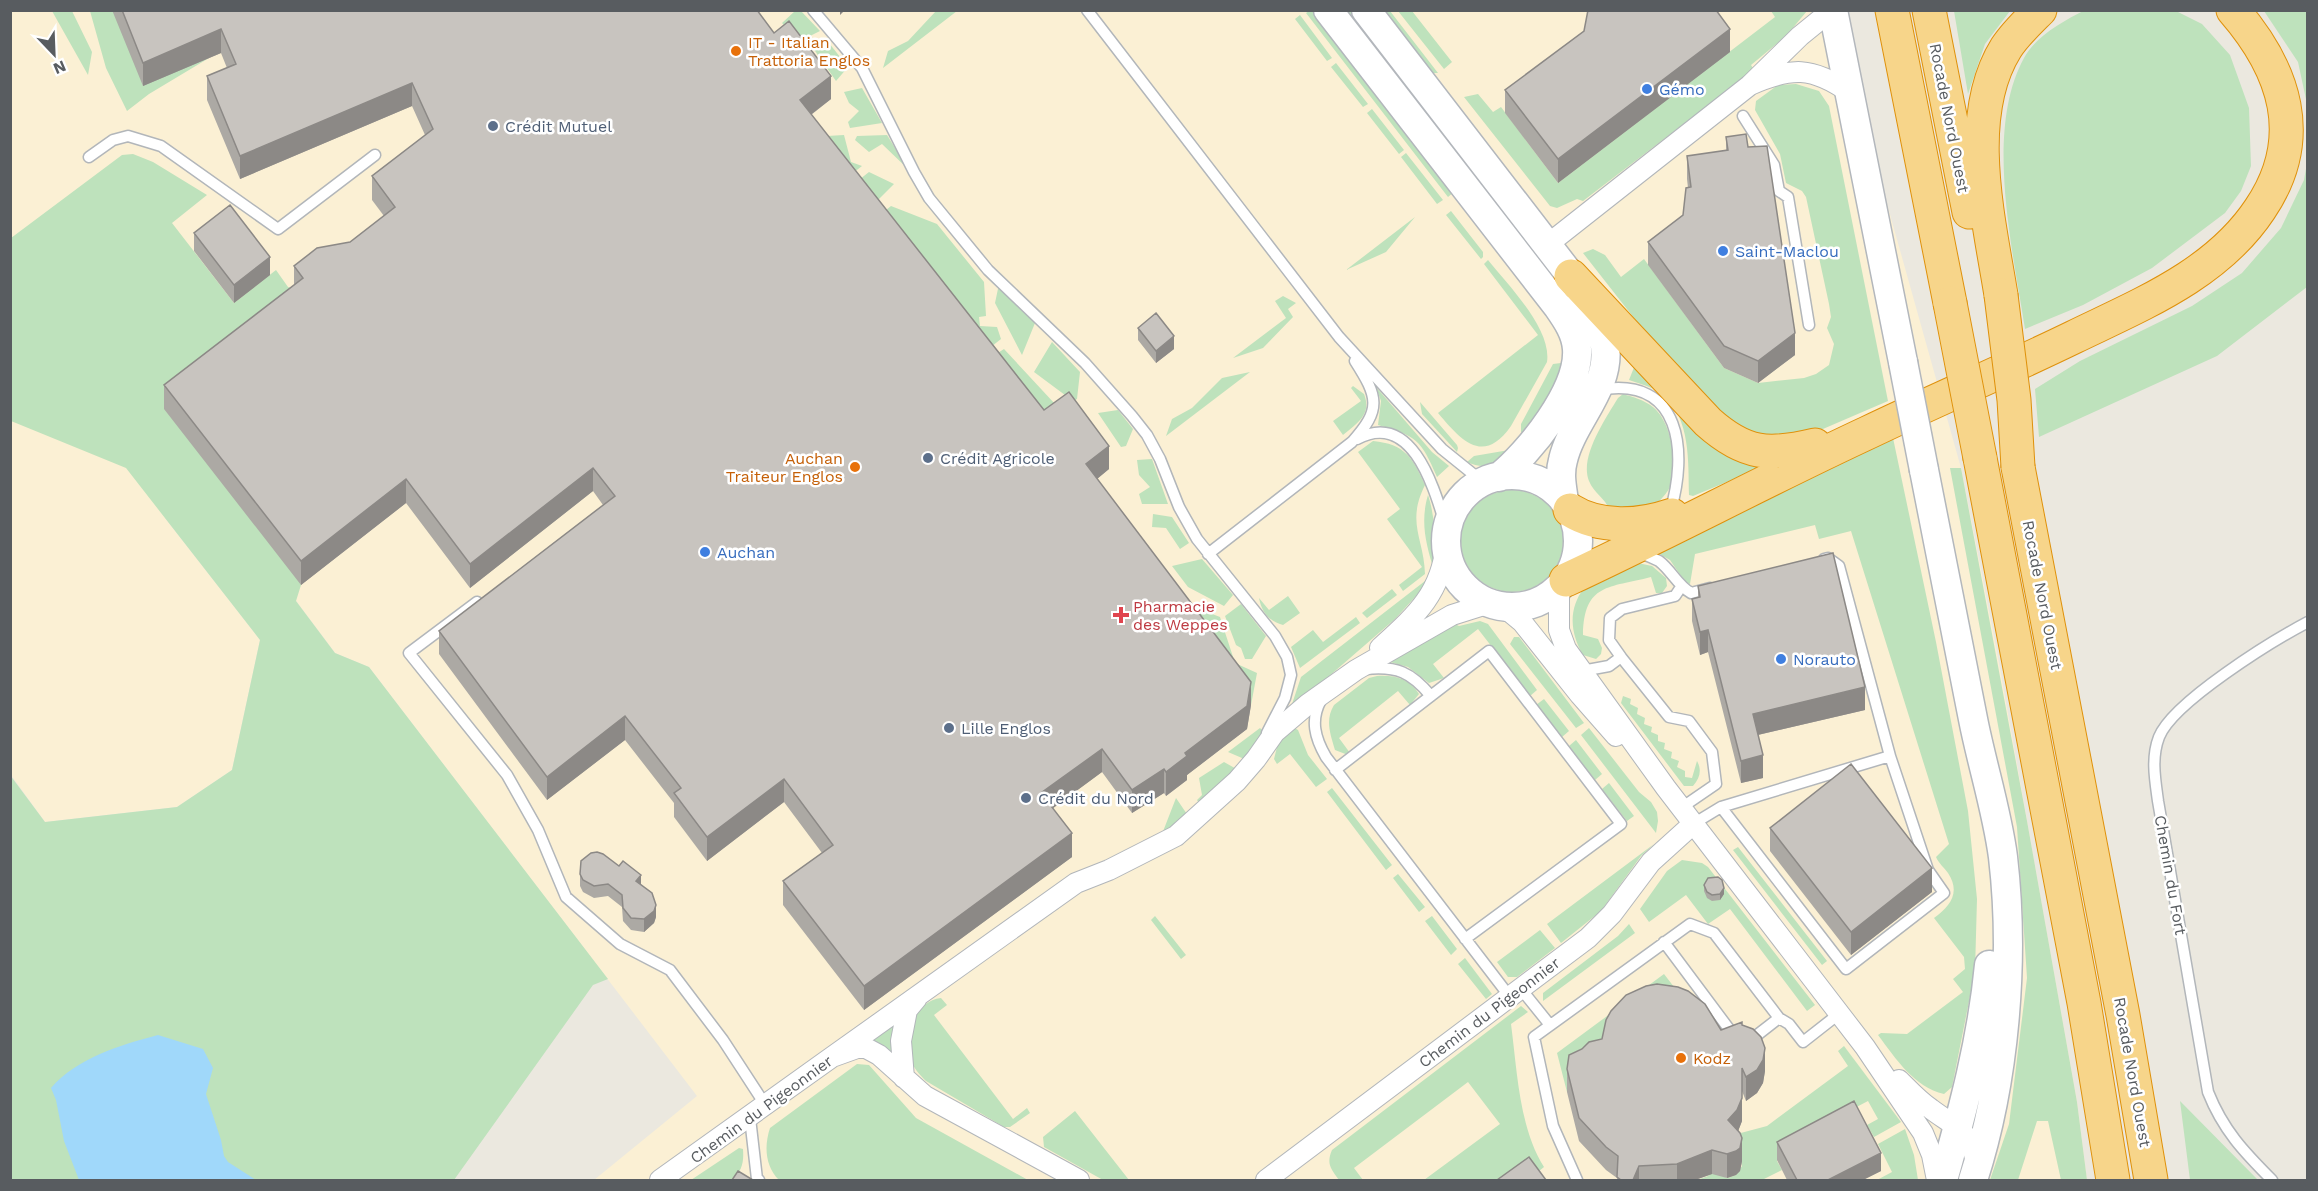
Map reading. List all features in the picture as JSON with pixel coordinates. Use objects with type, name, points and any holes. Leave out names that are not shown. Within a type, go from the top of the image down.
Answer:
[{"type":"highway","points":[[1892,10],[2080,980],[2113,1180]]},
{"type":"highway","name":"Rocade Nord Ouest","points":[[1929,10],[1994,297],[2014,400],[2018,467],[2111,948],[2151,1180]]},
{"type":"highway","points":[[1994,297],[1984,178],[1986,105],[1997,66],[2006,48],[2016,34],[2040,10]]},
{"type":"highway","points":[[1563,584],[1777,475],[2144,304],[2204,267],[2227,248],[2260,209],[2272,188],[2285,146],[2287,124],[2286,108],[2271,66],[2256,40],[2233,10]]},
{"type":"highway","points":[[1571,276],[1708,422],[1731,441],[1759,451],[1790,451],[1886,424]]},
{"type":"highway","points":[[1568,506],[1588,518],[1623,524],[1642,523],[1669,516],[1777,475]]},
{"type":"main road","points":[[1328,10],[1558,307],[1575,338],[1577,354],[1575,370],[1561,400],[1531,447],[1516,463],[1494,478],[1475,487],[1459,502],[1447,537],[1451,566],[1457,578],[1472,593],[1497,605],[1531,605],[1549,596],[1563,584],[1575,564],[1578,546],[1577,527],[1568,506],[1561,478],[1563,460],[1605,367],[1605,344],[1594,315],[1571,276],[1366,10]]},
{"type":"main road","points":[[1833,10],[1978,745],[2003,855],[2008,936],[2004,1030],[1989,1118],[1975,1177]]},
{"type":"main road","points":[[1494,478],[1519,476],[1538,481],[1555,491],[1568,506]]},
{"type":"main road","points":[[1943,1180],[1979,1038],[1990,964],[1989,853],[1978,745]]},
{"type":"street","points":[[1547,245],[1750,85],[1800,36],[1833,10]]},
{"type":"street","points":[[1750,85],[1777,74],[1798,71],[1822,77],[1850,93]]},
{"type":"street","points":[[1356,670],[1394,635],[1434,591],[1443,567],[1447,537]]},
{"type":"street","points":[[1563,584],[1558,612],[1560,637],[1566,649],[1687,816],[1865,1047],[1923,1132],[1932,1155],[1937,1180]]},
{"type":"street","points":[[832,1058],[1076,883],[1109,870],[1176,836],[1237,781],[1275,732],[1308,704],[1356,670],[1452,615],[1497,605],[1522,622],[1597,716],[1666,788]]},
{"type":"street","name":"Chemin du Pigeonnier","points":[[1266,1180],[1600,928],[1687,816]]},
{"type":"street","points":[[904,1078],[901,1041],[907,1010],[924,990]]},
{"type":"street","points":[[1865,1047],[1920,1100],[1958,1127],[1971,1144],[1975,1177]]},
{"type":"street","name":"Chemin du Pigeonnier","points":[[660,1180],[832,1058],[857,1048],[866,1048],[879,1055],[925,1096],[1079,1180]]},
{"type":"lane","points":[[813,10],[862,68],[929,198],[963,242],[1019,301],[1111,389],[1147,435],[1160,459],[1183,516],[1208,554],[1275,636],[1287,657],[1291,675],[1285,698],[1268,729],[1262,750]]},
{"type":"lane","points":[[1087,10],[1339,337],[1442,449],[1473,474],[1494,478]]},
{"type":"lane","points":[[1743,116],[1774,165],[1779,190],[1788,197],[1809,325]]},
{"type":"lane","points":[[89,157],[113,140],[128,136],[161,146],[278,229],[375,154]]},
{"type":"lane","points":[[1208,554],[1352,442],[1367,426],[1372,416],[1372,392],[1339,337]]},
{"type":"lane","points":[[1596,391],[1623,388],[1643,393],[1660,403],[1671,418],[1677,437],[1680,460],[1676,491],[1669,516]]},
{"type":"lane","points":[[1352,442],[1365,435],[1376,433],[1391,435],[1405,442],[1425,467],[1447,537]]},
{"type":"lane","points":[[1632,549],[1658,561],[1673,575],[1681,587],[1691,593],[1725,584]]},
{"type":"lane","points":[[1721,807],[1846,969],[1944,893],[1928,870],[1890,756],[1839,566],[1828,558],[1816,561]]},
{"type":"lane","points":[[1681,587],[1675,596],[1622,609],[1610,618],[1609,640],[1669,717],[1689,722],[1712,753],[1716,784],[1687,816]]},
{"type":"lane","points":[[482,598],[409,653],[507,775],[538,830],[566,897],[620,944],[670,970],[723,1040],[766,1106]]},
{"type":"lane","name":"Chemin du Fort","points":[[2272,1180],[2242,1150],[2227,1131],[2208,1092],[2158,801],[2154,759],[2160,735],[2165,727],[2195,696],[2252,656],[2307,622]]},
{"type":"lane","points":[[1335,770],[1489,651],[1621,824],[1465,939]]},
{"type":"lane","points":[[1582,671],[1609,666],[1621,657]]},
{"type":"lane","points":[[1356,670],[1381,668],[1404,672],[1420,682],[1431,696]]},
{"type":"lane","points":[[1334,686],[1321,700],[1315,711],[1314,724],[1318,744],[1335,770],[1465,939],[1515,993],[1550,1025]]},
{"type":"lane","points":[[1687,816],[1890,756]]},
{"type":"lane","points":[[1577,1180],[1553,1126],[1534,1037],[1690,924],[1714,933],[1779,1018],[1789,1024],[1803,1042],[1839,1013]]},
{"type":"lane","points":[[1664,942],[1735,1037],[1752,1039],[1779,1018]]},
{"type":"lane","points":[[750,1118],[758,1180]]},
{"type":"shaded area","points":[[11,11],[1833,11],[1961,468],[1997,652],[2077,1102],[2087,1180],[594,1180],[697,1096],[369,667],[335,653],[296,601],[165,518],[260,640],[232,770],[177,807],[45,822],[11,775]]},
{"type":"green space","points":[[2085,10],[2176,11],[2202,24],[2230,55],[2249,108],[2251,166],[2241,191],[2225,213],[2152,268],[2083,305],[2025,329],[2005,191],[2006,120],[2012,87],[2024,58],[2036,42],[2051,30]]},
{"type":"green space","points":[[52,11],[72,11],[92,52],[88,75]]},
{"type":"green space","points":[[90,11],[112,11],[209,58],[149,94],[127,111],[106,68]]},
{"type":"green space","points":[[795,11],[801,11],[820,31],[800,41],[782,23]]},
{"type":"green space","points":[[936,11],[957,11],[883,68],[888,51],[908,41]]},
{"type":"green space","points":[[1314,11],[1454,192],[1448,197],[1306,13]]},
{"type":"green space","points":[[1344,11],[1352,11],[1477,173],[1471,178]]},
{"type":"green space","points":[[1381,11],[1390,11],[1438,73],[1432,73]]},
{"type":"green space","points":[[1398,11],[1412,11],[1452,62],[1444,69]]},
{"type":"green space","points":[[1771,11],[1807,11],[1786,36],[1751,65],[1754,70],[1583,201],[1577,199],[1557,208],[1550,206],[1464,97],[1478,94],[1493,112],[1501,107],[1558,183],[1775,17]]},
{"type":"green space","points":[[1954,11],[2010,11],[1985,44],[1968,94]]},
{"type":"green space","points":[[2264,11],[2307,11],[2307,104],[2298,62]]},
{"type":"green space","points":[[1300,15],[1332,58],[1327,61],[1295,19]]},
{"type":"green space","points":[[829,43],[848,67],[836,81],[813,48]]},
{"type":"green space","points":[[1336,63],[1368,104],[1363,107],[1331,67]]},
{"type":"green space","points":[[1796,84],[1819,91],[1829,106],[1888,401],[1795,441],[1737,434],[1645,332],[1583,253],[1593,249],[1605,255],[1621,277],[1644,259],[1724,368],[1758,383],[1804,378],[1816,374],[1829,365],[1834,344],[1827,328],[1831,317],[1806,197],[1802,191],[1786,183],[1780,154],[1755,110],[1756,101],[1778,85]]},
{"type":"green space","points":[[862,88],[882,123],[850,128],[848,122],[859,111],[849,103],[844,92]]},
{"type":"green space","points":[[1372,109],[1404,150],[1399,154],[1367,113]]},
{"type":"green space","points":[[844,135],[851,162],[862,166],[844,180],[810,137]]},
{"type":"green space","points":[[887,135],[908,169],[882,144],[869,152],[855,140],[857,136]]},
{"type":"green space","points":[[1406,153],[1443,200],[1437,204],[1401,157]]},
{"type":"green space","points":[[133,154],[153,162],[207,195],[172,223],[234,303],[276,270],[288,287],[294,289],[301,585],[296,601],[335,653],[369,667],[608,979],[593,985],[454,1180],[11,1180],[10,775],[45,822],[177,807],[232,770],[260,640],[126,468],[11,421],[11,238],[122,155]]},
{"type":"green space","points":[[2307,163],[2307,287],[2217,356],[2039,437],[2035,389],[2080,361],[2192,306],[2242,273],[2281,228],[2304,180]]},
{"type":"green space","points":[[869,172],[894,184],[868,210],[850,187]]},
{"type":"green space","points":[[891,206],[937,224],[984,282],[986,316],[979,317],[980,326],[997,327],[1001,339],[982,354],[876,218]]},
{"type":"green space","points":[[1451,211],[1483,252],[1481,259],[1446,215]]},
{"type":"green space","points":[[1415,217],[1386,252],[1346,270]]},
{"type":"green space","points":[[1488,260],[1536,322],[1547,349],[1547,362],[1511,426],[1501,438],[1491,445],[1482,447],[1464,440],[1438,413],[1538,335],[1484,264]]},
{"type":"green space","points":[[999,284],[1035,323],[1022,355],[995,303]]},
{"type":"green space","points":[[1283,296],[1296,303],[1288,309],[1293,317],[1263,348],[1233,358],[1286,318],[1275,301]]},
{"type":"green space","points":[[1052,342],[1080,372],[1077,399],[1073,401],[1034,372]]},
{"type":"green space","points":[[1004,349],[1055,404],[1044,434],[987,360]]},
{"type":"green space","points":[[1637,360],[1715,439],[1790,456],[1693,496],[1689,495],[1686,442],[1679,416],[1663,395],[1629,380]]},
{"type":"green space","points":[[1561,363],[1563,366],[1552,390],[1526,434],[1521,432],[1521,424],[1553,364]]},
{"type":"green space","points":[[1250,372],[1166,436],[1172,419],[1192,408],[1222,378]]},
{"type":"green space","points":[[1353,386],[1364,394],[1365,413],[1343,435],[1333,421],[1361,401],[1351,388]]},
{"type":"green space","points":[[1376,387],[1432,452],[1449,466],[1437,477],[1427,455],[1416,441],[1378,425],[1381,401]]},
{"type":"green space","points":[[1623,394],[1646,402],[1659,414],[1671,442],[1673,473],[1670,488],[1656,505],[1610,512],[1589,481],[1588,461],[1595,438],[1618,398]]},
{"type":"green space","points":[[1420,402],[1457,445],[1457,452],[1422,414]]},
{"type":"green space","points":[[1118,410],[1133,429],[1126,446],[1121,447],[1098,413]]},
{"type":"green space","points":[[1893,438],[1936,642],[1968,811],[1977,899],[1975,971],[1952,1087],[1944,1094],[1924,1085],[1906,1071],[1878,1035],[1881,1033],[1907,1034],[1963,992],[1953,979],[1965,969],[1964,957],[1934,918],[1949,904],[1954,893],[1952,880],[1936,857],[1949,844],[1851,531],[1819,539],[1815,525],[1695,554],[1690,584],[1685,582],[1670,560],[1654,551]]},
{"type":"green space","points":[[1373,441],[1393,445],[1406,454],[1412,460],[1425,485],[1416,520],[1425,574],[1403,591],[1399,585],[1422,567],[1387,519],[1400,509],[1358,452]]},
{"type":"green space","points":[[1515,449],[1487,466],[1467,462],[1474,456]]},
{"type":"green space","points":[[1152,459],[1168,504],[1142,504],[1139,494],[1150,487],[1139,475],[1137,460]]},
{"type":"green space","points":[[1950,468],[1961,468],[2077,1102],[2087,1180],[2061,1180],[2048,1121],[2037,1121],[2018,1180],[1990,1180],[2009,1124],[2027,978],[2017,827]]},
{"type":"green space","points":[[1512,490],[1531,494],[1548,505],[1559,522],[1563,541],[1559,560],[1548,577],[1531,588],[1512,592],[1493,588],[1476,577],[1465,560],[1461,541],[1465,522],[1476,505],[1493,494]]},
{"type":"green space","points":[[1428,495],[1435,532],[1434,570],[1425,533],[1424,514]]},
{"type":"green space","points":[[1153,514],[1172,517],[1189,543],[1180,549],[1166,528],[1152,527]]},
{"type":"green space","points":[[1202,559],[1233,595],[1224,606],[1188,587],[1172,566]]},
{"type":"green space","points":[[1633,562],[1652,566],[1666,578],[1667,586],[1662,593],[1656,593],[1651,577],[1611,586],[1594,597],[1584,618],[1583,635],[1598,639],[1602,648],[1601,654],[1596,659],[1583,655],[1573,630],[1573,613],[1579,596],[1584,588]]},
{"type":"green space","points":[[1425,581],[1427,584],[1395,619],[1290,710],[1301,677]]},
{"type":"green space","points":[[1392,589],[1397,595],[1367,618],[1362,613]]},
{"type":"green space","points":[[1288,596],[1300,613],[1283,625],[1267,616],[1259,598],[1269,610]]},
{"type":"green space","points":[[1168,597],[1220,617],[1235,663],[1257,673],[1251,705]]},
{"type":"green space","points":[[1241,604],[1266,636],[1252,659],[1245,659],[1241,648],[1236,645],[1225,616]]},
{"type":"green space","points":[[1356,617],[1360,623],[1300,668],[1291,647],[1313,630],[1323,642]]},
{"type":"green space","points":[[1480,621],[1488,624],[1537,690],[1530,696],[1478,629],[1433,664],[1444,678],[1429,683],[1408,667],[1390,662],[1453,623],[1459,626]]},
{"type":"green space","points":[[1514,637],[1519,637],[1584,723],[1576,728],[1510,644]]},
{"type":"green space","points":[[1389,676],[1406,681],[1419,694],[1410,705],[1398,691],[1339,738],[1350,753],[1348,755],[1335,750],[1329,721],[1334,705],[1369,678]]},
{"type":"green space","points":[[1623,696],[1631,699],[1630,704],[1638,708],[1637,714],[1645,718],[1644,724],[1652,727],[1651,732],[1658,735],[1658,741],[1665,743],[1664,749],[1672,752],[1671,758],[1679,761],[1677,767],[1685,771],[1685,777],[1692,778],[1697,761],[1700,774],[1693,786],[1684,786],[1621,703]]},
{"type":"green space","points":[[1544,699],[1569,731],[1562,737],[1536,705]]},
{"type":"green space","points":[[1291,726],[1298,730],[1308,755],[1327,779],[1316,787],[1290,754],[1277,764],[1274,759],[1279,739]]},
{"type":"green space","points":[[1260,728],[1265,733],[1249,761],[1228,752]]},
{"type":"green space","points":[[1589,728],[1639,792],[1651,802],[1657,812],[1656,833],[1581,735]]},
{"type":"green space","points":[[1576,740],[1602,774],[1595,780],[1569,746]]},
{"type":"green space","points":[[1224,762],[1240,771],[1203,809],[1197,800],[1202,795],[1199,778]]},
{"type":"green space","points":[[1609,783],[1634,816],[1627,821],[1602,789]]},
{"type":"green space","points":[[1332,788],[1392,865],[1386,870],[1327,792]]},
{"type":"green space","points":[[1176,798],[1191,820],[1138,846],[1162,834]]},
{"type":"green space","points":[[1654,844],[1641,856],[1601,911],[1561,943],[1547,924]]},
{"type":"green space","points":[[1738,847],[1827,961],[1822,965],[1733,850]]},
{"type":"green space","points":[[1682,860],[1702,863],[1708,867],[1815,1005],[1807,1011],[1730,909],[1708,924],[1686,895],[1649,922],[1640,909],[1667,871]]},
{"type":"green space","points":[[1398,874],[1425,907],[1419,912],[1393,878]]},
{"type":"green space","points":[[1155,916],[1186,955],[1181,959],[1151,920]]},
{"type":"green space","points":[[1432,916],[1457,949],[1451,955],[1425,921]]},
{"type":"green space","points":[[1629,924],[1635,933],[1543,1001],[1543,993],[1618,936]]},
{"type":"green space","points":[[1540,930],[1555,948],[1517,977],[1508,977],[1497,962]]},
{"type":"green space","points":[[1465,958],[1492,994],[1486,999],[1458,964]]},
{"type":"green space","points":[[1664,974],[1705,1027],[1567,1092],[1557,1053]]},
{"type":"green space","points":[[941,998],[947,1005],[934,1015],[1013,1119],[1027,1108],[1030,1113],[1010,1127],[1004,1127],[926,1081],[913,1065],[910,1058],[909,1039],[914,1020],[924,1005]]},
{"type":"green space","points":[[1521,1006],[1528,1012],[1511,1024],[1517,1079],[1529,1135],[1544,1167],[1528,1180],[1424,1180],[1500,1124],[1468,1082],[1354,1168],[1363,1180],[1339,1180],[1330,1166],[1329,1159],[1332,1150]]},
{"type":"green space","points":[[898,1022],[892,1057],[880,1046],[866,1039]]},
{"type":"green space","points":[[1844,1046],[1901,1122],[1874,1137],[1867,1125],[1878,1119],[1868,1101],[1822,1125],[1777,1161],[1782,1170],[1762,1180],[1697,1180],[1708,1176],[1715,1169],[1727,1178],[1736,1175],[1742,1166],[1737,1134],[1767,1126],[1848,1066],[1838,1051]]},
{"type":"green space","points":[[857,1064],[869,1065],[916,1118],[1028,1180],[779,1180],[768,1162],[767,1142],[770,1128]]},
{"type":"green space","points":[[2180,1101],[2258,1180],[2190,1180]]},
{"type":"green space","points":[[1075,1111],[1129,1180],[1103,1180],[1044,1147],[1043,1137]]},
{"type":"green space","points":[[1905,1129],[1914,1155],[1918,1180],[1877,1180],[1892,1172],[1878,1144]]},
{"type":"green space","points":[[739,1148],[743,1149],[743,1163],[732,1180],[691,1180]]},
{"type":"water","points":[[158,1035],[203,1049],[213,1068],[206,1094],[224,1156],[228,1162],[256,1180],[79,1180],[64,1141],[56,1100],[51,1088],[73,1068],[100,1054]]},
{"type":"building","points":[[122,10],[757,10],[774,33],[789,21],[831,76],[800,100],[1044,410],[1069,392],[1109,446],[1086,464],[1251,682],[1247,706],[1185,753],[1187,756],[1166,772],[1164,769],[1132,790],[1102,749],[1041,793],[1072,833],[864,986],[783,881],[833,845],[784,779],[707,837],[674,793],[681,788],[625,716],[547,777],[439,631],[615,496],[593,468],[470,564],[406,479],[301,561],[164,385],[303,278],[294,266],[317,248],[350,242],[395,207],[372,176],[433,129],[412,83],[240,156],[207,76],[236,64],[221,29],[143,63]]},
{"type":"building","points":[[1588,10],[1716,10],[1730,29],[1558,159],[1505,90],[1584,31]]},
{"type":"building","name":"Saint-Maclou","points":[[1746,134],[1748,147],[1767,146],[1795,333],[1758,361],[1724,346],[1648,242],[1683,215],[1686,188],[1691,187],[1687,156],[1728,150],[1726,137]]},
{"type":"building","points":[[230,205],[270,257],[234,285],[194,233]]},
{"type":"building","points":[[1156,313],[1174,336],[1156,351],[1138,328]]},
{"type":"building","name":"Norauto","points":[[1833,553],[1865,687],[1753,714],[1763,755],[1741,761],[1708,630],[1700,632],[1692,599],[1700,597],[1698,586]]},
{"type":"building","points":[[1851,764],[1932,868],[1851,932],[1770,828]]},
{"type":"building","points":[[597,852],[619,866],[623,861],[641,875],[636,881],[652,893],[656,905],[654,911],[644,919],[631,918],[623,908],[622,895],[608,884],[594,886],[583,880],[580,874],[581,861],[591,853]]},
{"type":"building","points":[[1718,877],[1722,880],[1724,888],[1720,894],[1712,895],[1707,892],[1704,885],[1708,878]]},
{"type":"building","points":[[1657,984],[1688,991],[1705,1004],[1721,1030],[1742,1022],[1742,1025],[1753,1029],[1761,1037],[1765,1048],[1763,1060],[1757,1070],[1746,1077],[1742,1068],[1742,1098],[1737,1110],[1728,1120],[1740,1133],[1742,1138],[1740,1148],[1727,1154],[1712,1150],[1677,1164],[1639,1166],[1633,1180],[1621,1180],[1617,1177],[1618,1156],[1606,1147],[1579,1118],[1567,1069],[1569,1055],[1582,1049],[1589,1042],[1602,1039],[1606,1020],[1626,995]]},
{"type":"building","points":[[1854,1101],[1881,1153],[1828,1180],[1797,1180],[1777,1142]]},
{"type":"building","points":[[1529,1157],[1546,1180],[1497,1180]]},
{"type":"building","points":[[738,1171],[753,1180],[732,1180]]},
{"type":"place","name":"IT - Italian Trattoria Englos","points":[[736,51]]},
{"type":"place","name":"Gémo","points":[[1647,89]]},
{"type":"place","name":"Crédit Mutuel","points":[[493,126]]},
{"type":"place","name":"Saint-Maclou","points":[[1723,251]]},
{"type":"place","name":"Crédit Agricole","points":[[928,458]]},
{"type":"place","name":"Auchan Traiteur Englos","points":[[855,467]]},
{"type":"place","name":"Auchan","points":[[705,552]]},
{"type":"place","name":"Pharmacie des Weppes","points":[[1121,615]]},
{"type":"place","name":"Norauto","points":[[1781,659]]},
{"type":"place","name":"Lille Englos","points":[[949,728]]},
{"type":"place","name":"Crédit du Nord","points":[[1026,798]]},
{"type":"place","name":"Kodz","points":[[1681,1058]]}]
